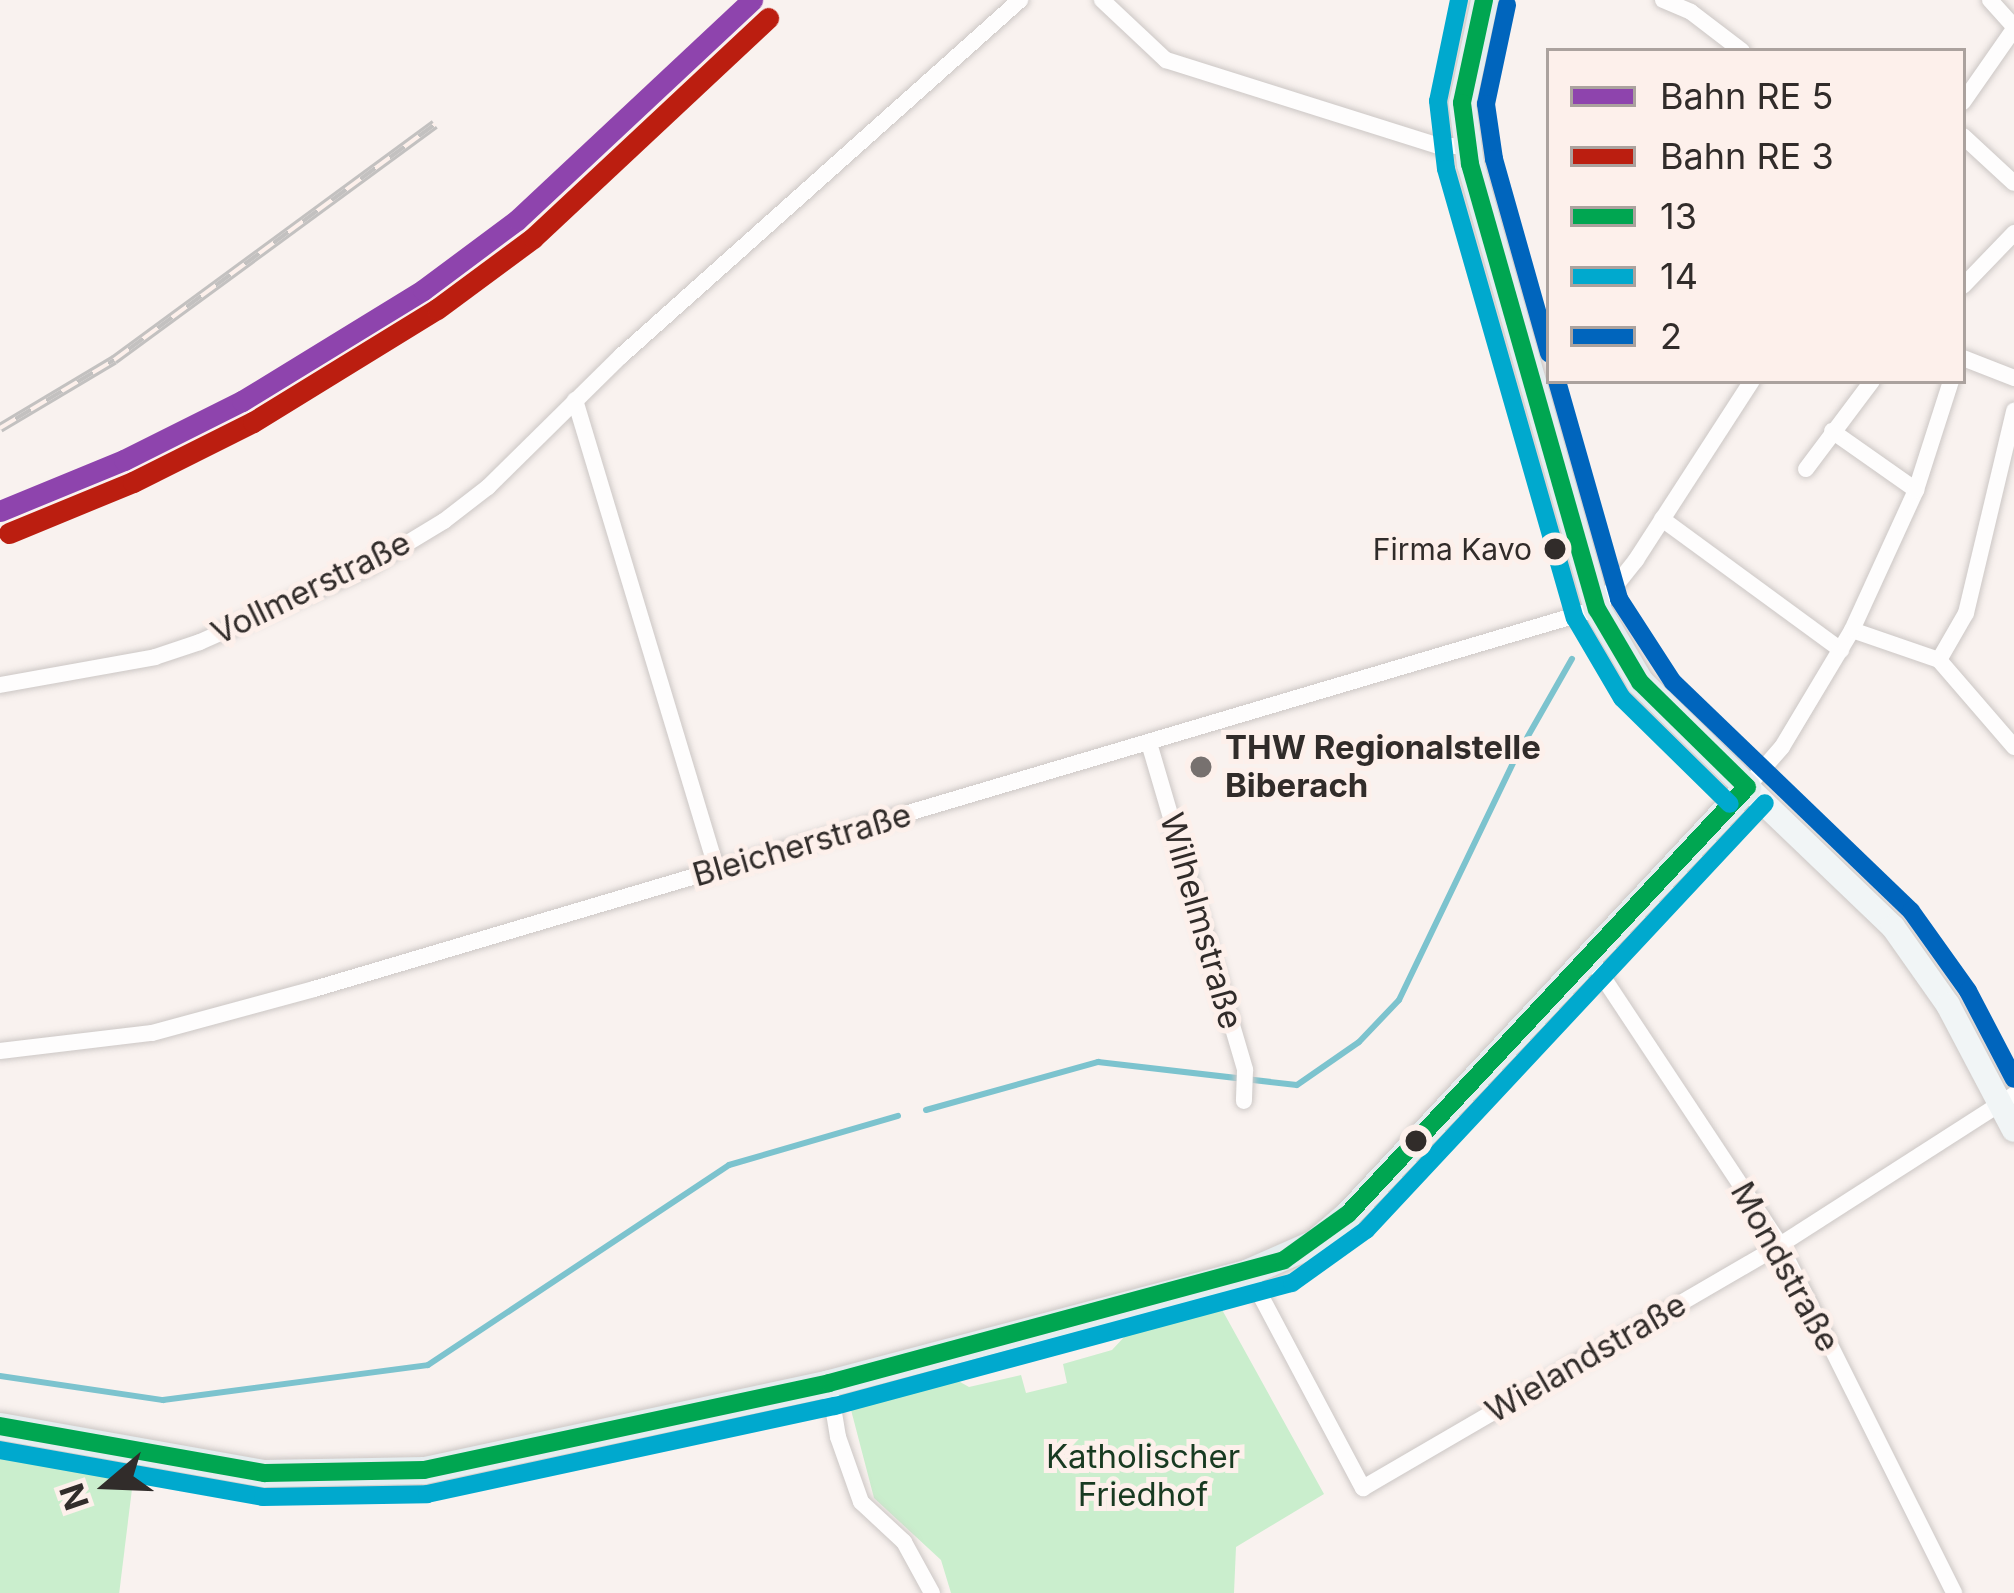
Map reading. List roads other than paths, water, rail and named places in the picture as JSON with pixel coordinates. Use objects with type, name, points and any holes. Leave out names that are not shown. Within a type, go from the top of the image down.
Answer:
[{"type":"main road","points":[[1484,0],[1463,90],[1468,146],[1597,609],[1640,682],[1893,927],[2008,1100],[2014,1130]]},
{"type":"main road","points":[[0,1426],[265,1473],[379,1472],[449,1465],[830,1383],[1285,1260],[1339,1223],[1747,787]]},
{"type":"street","name":"Vollmerstraße","points":[[0,685],[154,657],[259,620],[368,566],[488,487],[575,400],[1020,0]]},
{"type":"street","points":[[1102,0],[1166,60],[1439,146],[1468,146]]},
{"type":"street","points":[[1663,0],[1691,12],[1738,48]]},
{"type":"street","points":[[1966,98],[2014,28],[1990,0]]},
{"type":"street","points":[[1966,139],[2014,183]]},
{"type":"street","points":[[1966,283],[2014,233]]},
{"type":"street","points":[[1966,359],[2014,378]]},
{"type":"street","points":[[1597,609],[1750,384]]},
{"type":"street","points":[[1807,469],[1870,384]]},
{"type":"street","points":[[1747,787],[1782,747],[1852,630],[1916,490],[1950,384]]},
{"type":"street","points":[[575,400],[717,869]]},
{"type":"street","points":[[1939,660],[1966,613],[2014,411]]},
{"type":"street","points":[[1832,431],[1916,490]]},
{"type":"street","points":[[1662,519],[1841,650]]},
{"type":"street","name":"Bleicherstraße","points":[[0,1051],[152,1033],[1597,609]]},
{"type":"street","points":[[1852,630],[1939,660],[2014,747]]},
{"type":"street","name":"Wilhelmstraße","points":[[1149,743],[1245,1070],[1244,1101]]},
{"type":"street","name":"Mondstraße","points":[[1589,956],[1780,1245],[1954,1593]]},
{"type":"street","name":"Wielandstraße","points":[[1248,1273],[1363,1488],[1780,1245],[2008,1100]]},
{"type":"street","points":[[830,1383],[838,1437],[861,1502],[904,1542],[932,1593]]},
{"type":"waterway","points":[[926,1110],[1098,1062],[1297,1085],[1359,1042],[1399,1000],[1516,757],[1572,659]]},
{"type":"waterway","points":[[0,1376],[163,1400],[428,1365],[729,1165],[898,1116]]},
{"type":"railway","points":[[0,428],[114,360],[435,124]]},
{"type":"place","name":"Firma Kavo","points":[[1555,549]]},
{"type":"place","name":"THW Regionalstelle Biberach","points":[[1201,767]]},
{"type":"park label","name":"Katholischer Friedhof","points":[[1143,1476]]}]
